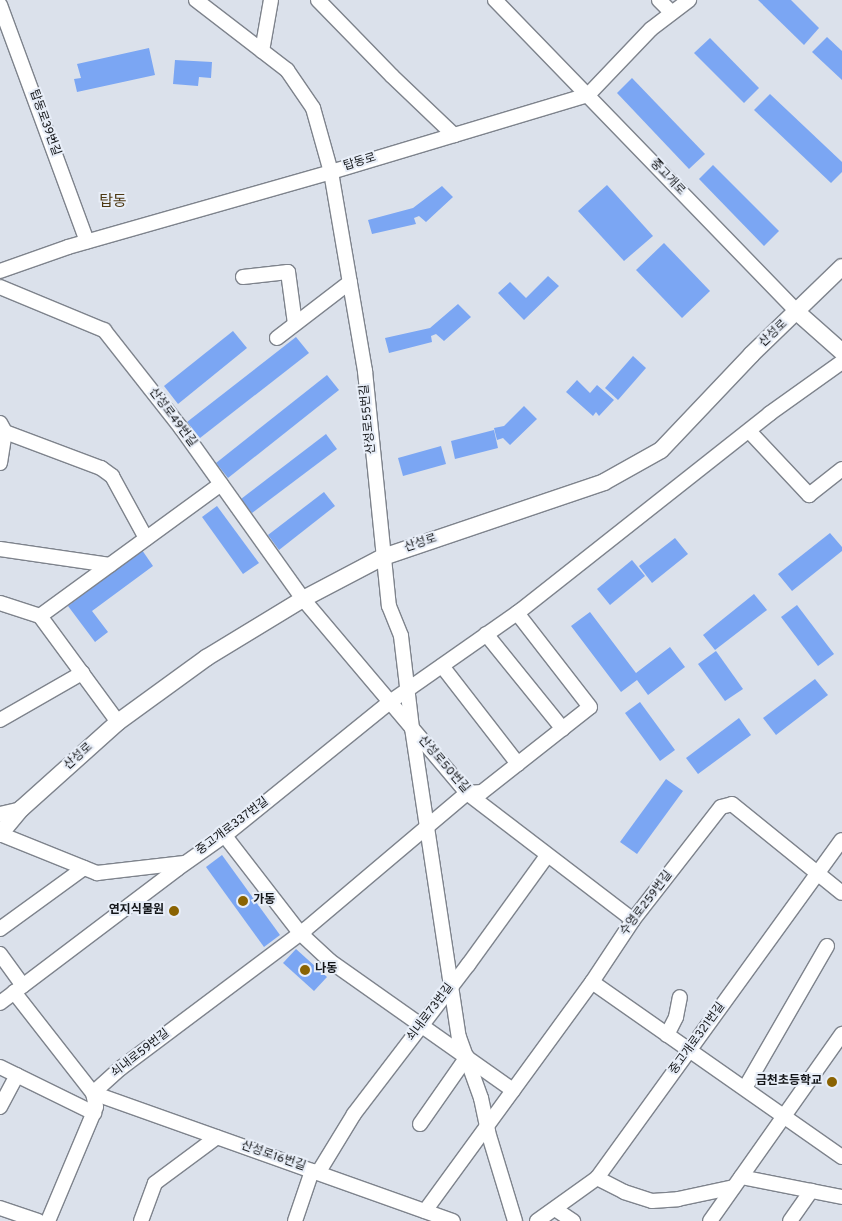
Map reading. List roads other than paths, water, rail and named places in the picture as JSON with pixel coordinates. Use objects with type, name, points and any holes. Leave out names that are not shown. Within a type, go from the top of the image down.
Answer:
[{"type":"street","name":"산성로55번길","points":[[196,0],[287,70],[313,108],[331,172],[365,371],[389,606],[401,636],[412,728]]},
{"type":"street","points":[[262,51],[271,0]]},
{"type":"street","points":[[318,0],[392,76],[454,135]]},
{"type":"street","name":"중고개로","points":[[495,0],[797,312],[842,352]]},
{"type":"street","points":[[660,0],[672,13]]},
{"type":"street","name":"탑동로","points":[[0,271],[87,242],[331,172],[588,95],[652,29],[689,0]]},
{"type":"street","name":"탑동로39번길","points":[[0,5],[87,242]]},
{"type":"street","name":"산성로","points":[[0,834],[21,809],[118,722],[206,658],[303,599],[383,557],[604,482],[660,450],[752,354],[842,267]]},
{"type":"street","points":[[243,277],[288,272],[295,324]]},
{"type":"street","points":[[277,338],[350,282]]},
{"type":"street","name":"산성로49번길","points":[[0,287],[104,330],[181,428],[303,599]]},
{"type":"street","name":"중고개로337번길","points":[[0,1003],[185,863],[225,836],[390,702],[517,613],[749,431],[842,362]]},
{"type":"street","points":[[0,463],[2,428],[101,468],[112,476],[146,538]]},
{"type":"street","points":[[749,431],[809,496],[842,469]]},
{"type":"street","points":[[40,616],[221,484]]},
{"type":"street","points":[[0,549],[110,565]]},
{"type":"street","name":"산성로50번길","points":[[303,599],[467,793],[633,920]]},
{"type":"street","points":[[0,603],[40,616],[118,722]]},
{"type":"street","name":"쇠내로59번길","points":[[93,1093],[121,1068],[300,933],[467,793],[482,792],[590,707],[517,613]]},
{"type":"street","points":[[486,634],[563,729]]},
{"type":"street","points":[[442,666],[518,764]]},
{"type":"street","points":[[0,719],[82,673]]},
{"type":"street","points":[[412,728],[460,1037],[480,1098],[486,1126],[515,1221]]},
{"type":"street","name":"수영로259번길","points":[[425,1211],[592,982],[633,920],[721,807],[732,804],[842,893]]},
{"type":"street","points":[[0,814],[21,809]]},
{"type":"street","points":[[0,834],[97,873],[185,863]]},
{"type":"street","points":[[225,836],[300,933],[330,960],[513,1090]]},
{"type":"street","name":"중고개로321번길","points":[[537,1221],[597,1178],[842,840]]},
{"type":"street","name":"쇠내로73번길","points":[[296,1221],[315,1172],[354,1114],[422,1026],[547,856]]},
{"type":"street","points":[[0,929],[84,868]]},
{"type":"street","points":[[744,1088],[827,946]]},
{"type":"street","points":[[0,954],[18,989],[93,1093],[96,1107],[48,1221]]},
{"type":"street","points":[[592,982],[842,1157]]},
{"type":"street","points":[[667,1034],[676,1017],[680,997]]},
{"type":"street","points":[[710,1221],[842,1034]]},
{"type":"street","points":[[420,1124],[467,1058]]},
{"type":"street","points":[[0,1107],[6,1071],[94,1113]]},
{"type":"street","name":"산성로16번길","points":[[93,1093],[453,1221]]},
{"type":"street","points":[[141,1221],[155,1183],[217,1137]]},
{"type":"street","points":[[597,1178],[624,1192],[652,1201],[678,1199],[738,1182],[811,1191],[842,1197]]},
{"type":"street","points":[[790,1221],[811,1191]]},
{"type":"street","points":[[0,1208],[38,1221]]},
{"type":"street","points":[[555,1209],[573,1221]]},
{"type":"place","name":"가동","points":[[243,901]]},
{"type":"place","name":"연지식물원","points":[[174,911]]},
{"type":"place","name":"나동","points":[[305,970]]},
{"type":"place","name":"금천초등학교","points":[[832,1082]]},
{"type":"district","name":"탑동","points":[[113,203]]}]
